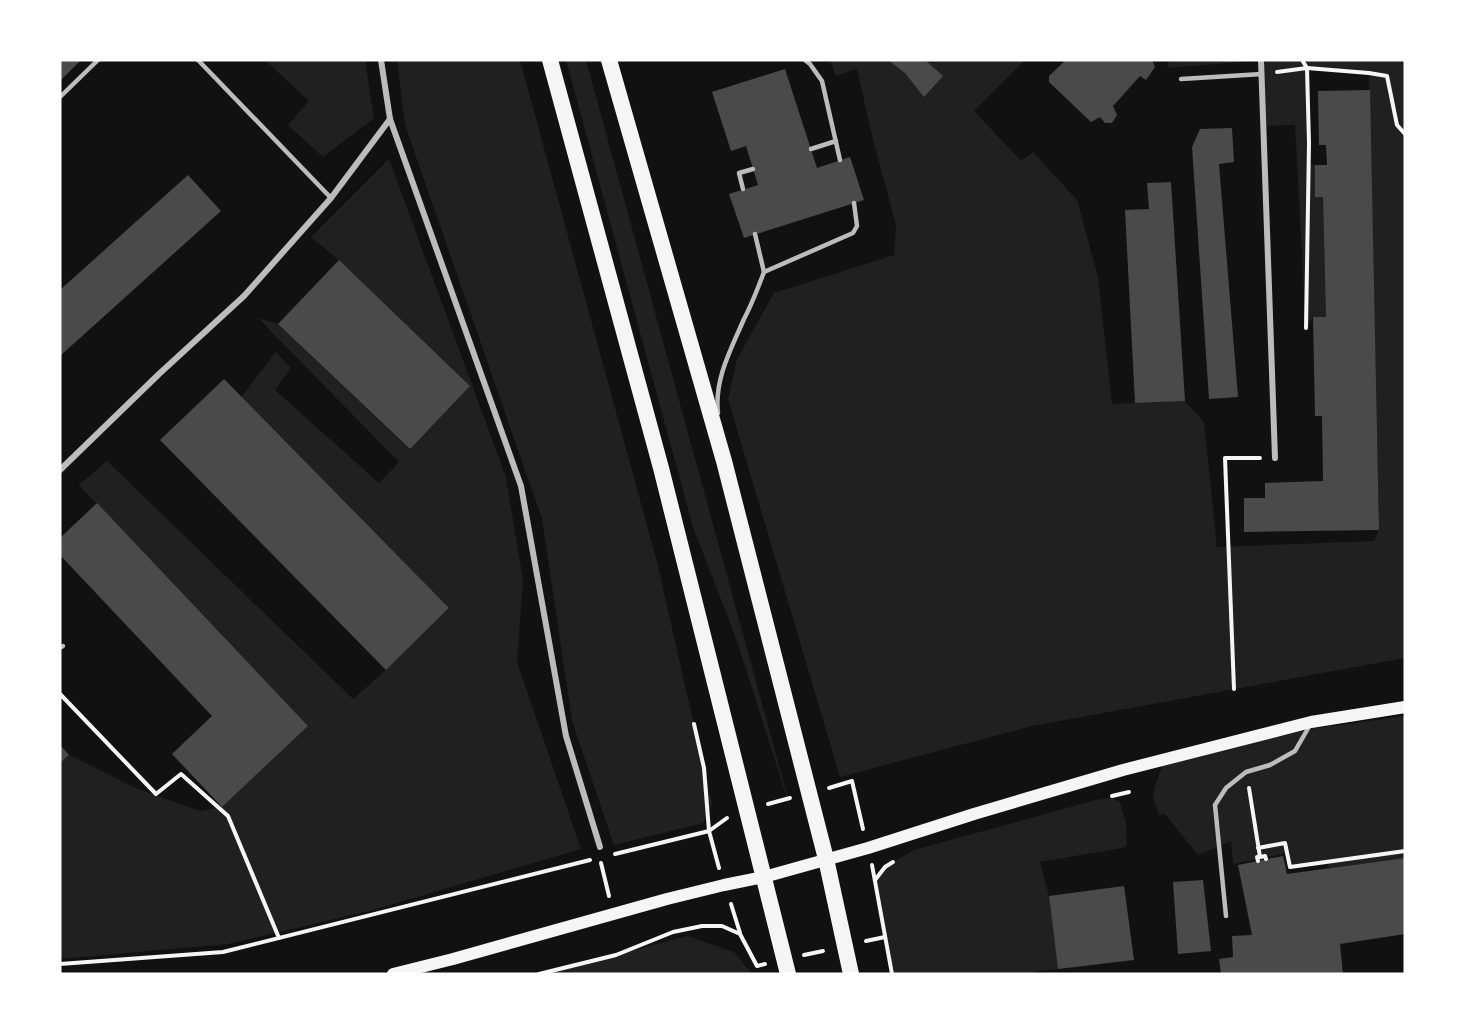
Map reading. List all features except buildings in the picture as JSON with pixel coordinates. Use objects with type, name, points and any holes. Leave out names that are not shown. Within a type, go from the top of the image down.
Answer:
[{"type":"highway","points":[[550,60],[661,468],[788,974]]},
{"type":"highway","points":[[609,60],[724,461],[826,859],[851,974]]},
{"type":"main road","points":[[393,974],[868,848],[1123,770],[1311,722],[1405,707]]},
{"type":"street","points":[[381,60],[390,119],[521,486],[566,736],[600,847]]},
{"type":"street","points":[[1261,60],[1275,458]]},
{"type":"street","points":[[60,470],[244,296],[331,198],[390,119]]},
{"type":"lane","points":[[60,97],[98,60]]},
{"type":"lane","points":[[198,60],[331,198]]},
{"type":"lane","points":[[806,60],[822,81],[840,160]]},
{"type":"lane","points":[[1181,80],[1262,74]]},
{"type":"lane","points":[[811,149],[836,141]]},
{"type":"lane","points":[[743,189],[739,173],[753,168]]},
{"type":"lane","points":[[764,272],[853,233],[857,226],[854,203]]},
{"type":"lane","points":[[724,461],[717,408],[718,392],[721,375],[764,272],[755,234]]},
{"type":"lane","points":[[1226,916],[1215,805],[1226,788],[1246,772],[1270,765],[1295,751],[1311,722]]},
{"type":"path","points":[[1302,60],[1307,68],[1309,143],[1306,328]]},
{"type":"path","points":[[1262,74],[1307,68],[1387,76],[1397,125],[1405,134]]},
{"type":"path","points":[[1234,689],[1225,458],[1275,458]]},
{"type":"path","points":[[60,694],[156,794],[181,774],[228,816],[279,938]]},
{"type":"path","points":[[694,724],[704,768],[709,831],[740,934],[757,966]]},
{"type":"path","points":[[1246,772],[1259,859],[1265,856],[1266,859]]},
{"type":"path","points":[[60,964],[223,952],[709,831],[730,817],[766,804],[852,781]]},
{"type":"path","points":[[1258,848],[1286,843],[1290,867],[1405,850]]},
{"type":"path","points":[[600,847],[613,915]]},
{"type":"path","points":[[875,880],[892,974]]},
{"type":"path","points":[[539,974],[616,955],[673,932],[702,926],[722,926],[740,934]]},
{"type":"shaded area","points":[[265,60],[365,60],[374,118],[323,157],[288,125],[309,101]]},
{"type":"shaded area","points":[[397,60],[520,60],[657,562],[712,804],[703,823],[614,845],[572,721],[542,519],[405,125]]},
{"type":"shaded area","points":[[566,60],[586,60],[793,817],[737,641],[693,527]]},
{"type":"shaded area","points":[[830,60],[1025,60],[974,111],[1021,161],[1033,152],[1077,200],[1098,277],[1112,404],[1185,401],[1204,422],[1217,547],[1374,541],[1379,530],[1369,74],[1307,68],[1309,164],[1315,165],[1315,197],[1323,197],[1326,317],[1313,317],[1306,328],[1295,125],[1263,126],[1261,60],[1405,60],[1405,658],[1032,726],[840,777],[728,399],[737,359],[774,293],[894,255],[896,225],[857,69],[836,76]]},
{"type":"shaded area","points":[[1169,60],[1242,60],[1242,62],[1167,68]]},
{"type":"shaded area","points":[[389,159],[506,477],[523,580],[517,662],[581,849],[373,910],[228,944],[60,959],[60,763],[69,755],[138,789],[200,811],[222,807],[308,726],[79,485],[107,461],[353,699],[449,609],[241,397],[276,352],[291,368],[275,390],[379,483],[399,462],[258,318],[278,324],[409,449],[470,386],[339,260],[311,237]]},
{"type":"shaded area","points":[[1405,716],[1405,858],[1329,868],[1328,862],[1290,867],[1287,853],[1233,864],[1231,841],[1198,855],[1165,814],[1159,815],[1153,798],[1163,764],[1311,729]]},
{"type":"shaded area","points":[[1112,798],[1120,802],[1126,824],[1127,845],[1122,848],[1040,862],[1049,896],[1058,969],[1037,971],[1037,974],[892,974],[875,881],[885,867],[914,850],[1096,800]]},
{"type":"shaded area","points":[[687,936],[734,952],[752,974],[544,974]]}]
